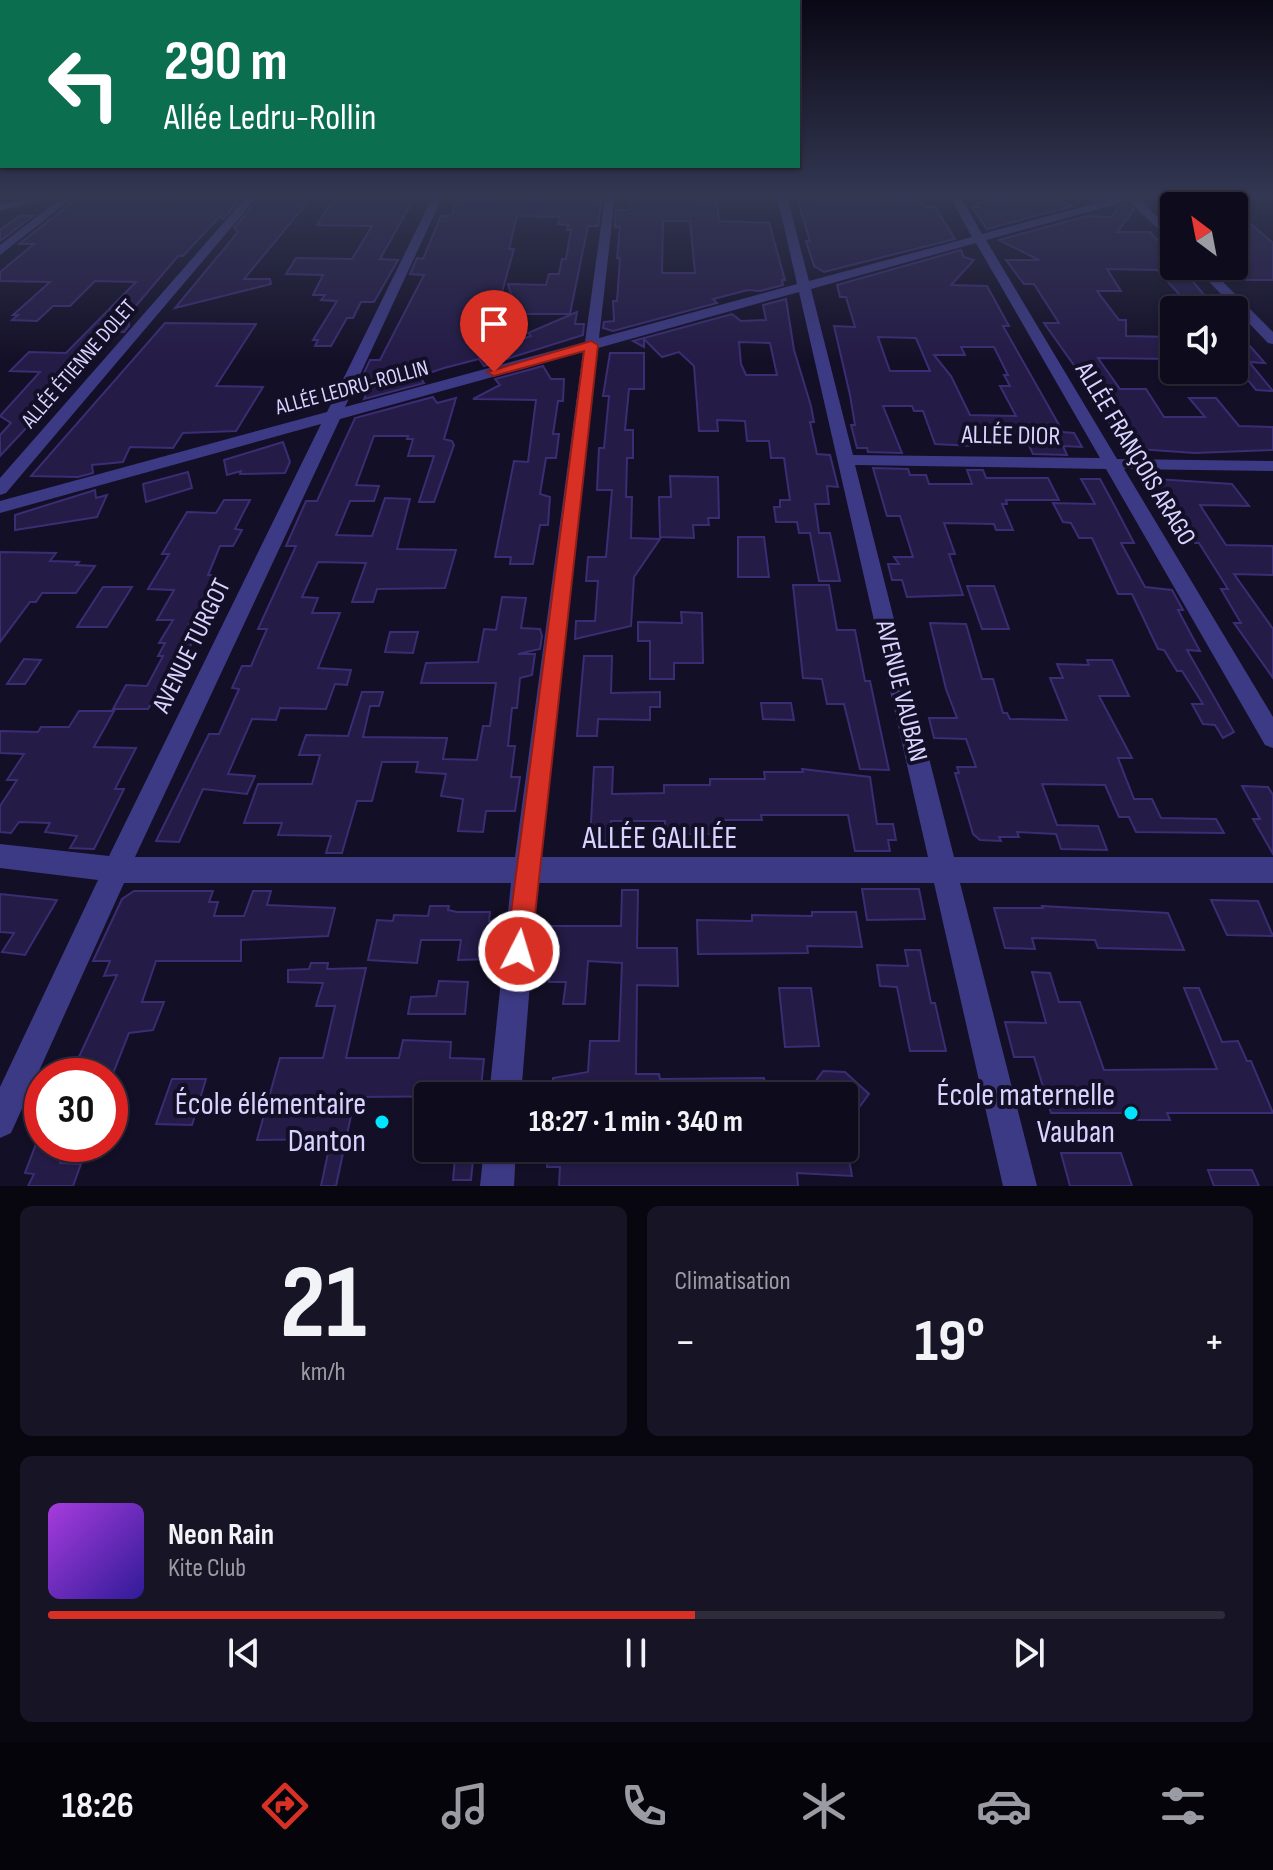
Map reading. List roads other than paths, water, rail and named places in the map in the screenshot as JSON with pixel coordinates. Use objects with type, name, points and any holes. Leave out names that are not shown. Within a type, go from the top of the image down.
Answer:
[{"type":"street","name":"ALLÉE ÉTIENNE DOLET","points":[[0,489],[205,251]]},
{"type":"street","name":"AVENUE TURGOT","points":[[0,1122],[116,870],[411,251]]},
{"type":"street","points":[[506,1082],[526,872],[603,251]]},
{"type":"street","name":"AVENUE VAUBAN","points":[[795,251],[1020,1186]]},
{"type":"street","name":"ALLÉE LEDRU-ROLLIN","points":[[0,507],[933,251]]},
{"type":"street","name":"ALLÉE FRANÇOIS ARAGO","points":[[984,251],[1273,738]]},
{"type":"street","points":[[1214,280],[1272,338]]},
{"type":"street","name":"ALLÉE DIOR","points":[[845,460],[1273,466]]},
{"type":"street","name":"ALLÉE GALILÉE","points":[[0,856],[116,870],[1273,870]]},
{"type":"street","points":[[497,1186],[499,1162]]},
{"type":"place","name":"École maternelle Vauban","points":[[1131,1113]]},
{"type":"place","name":"École élémentaire Danton","points":[[382,1122]]}]
